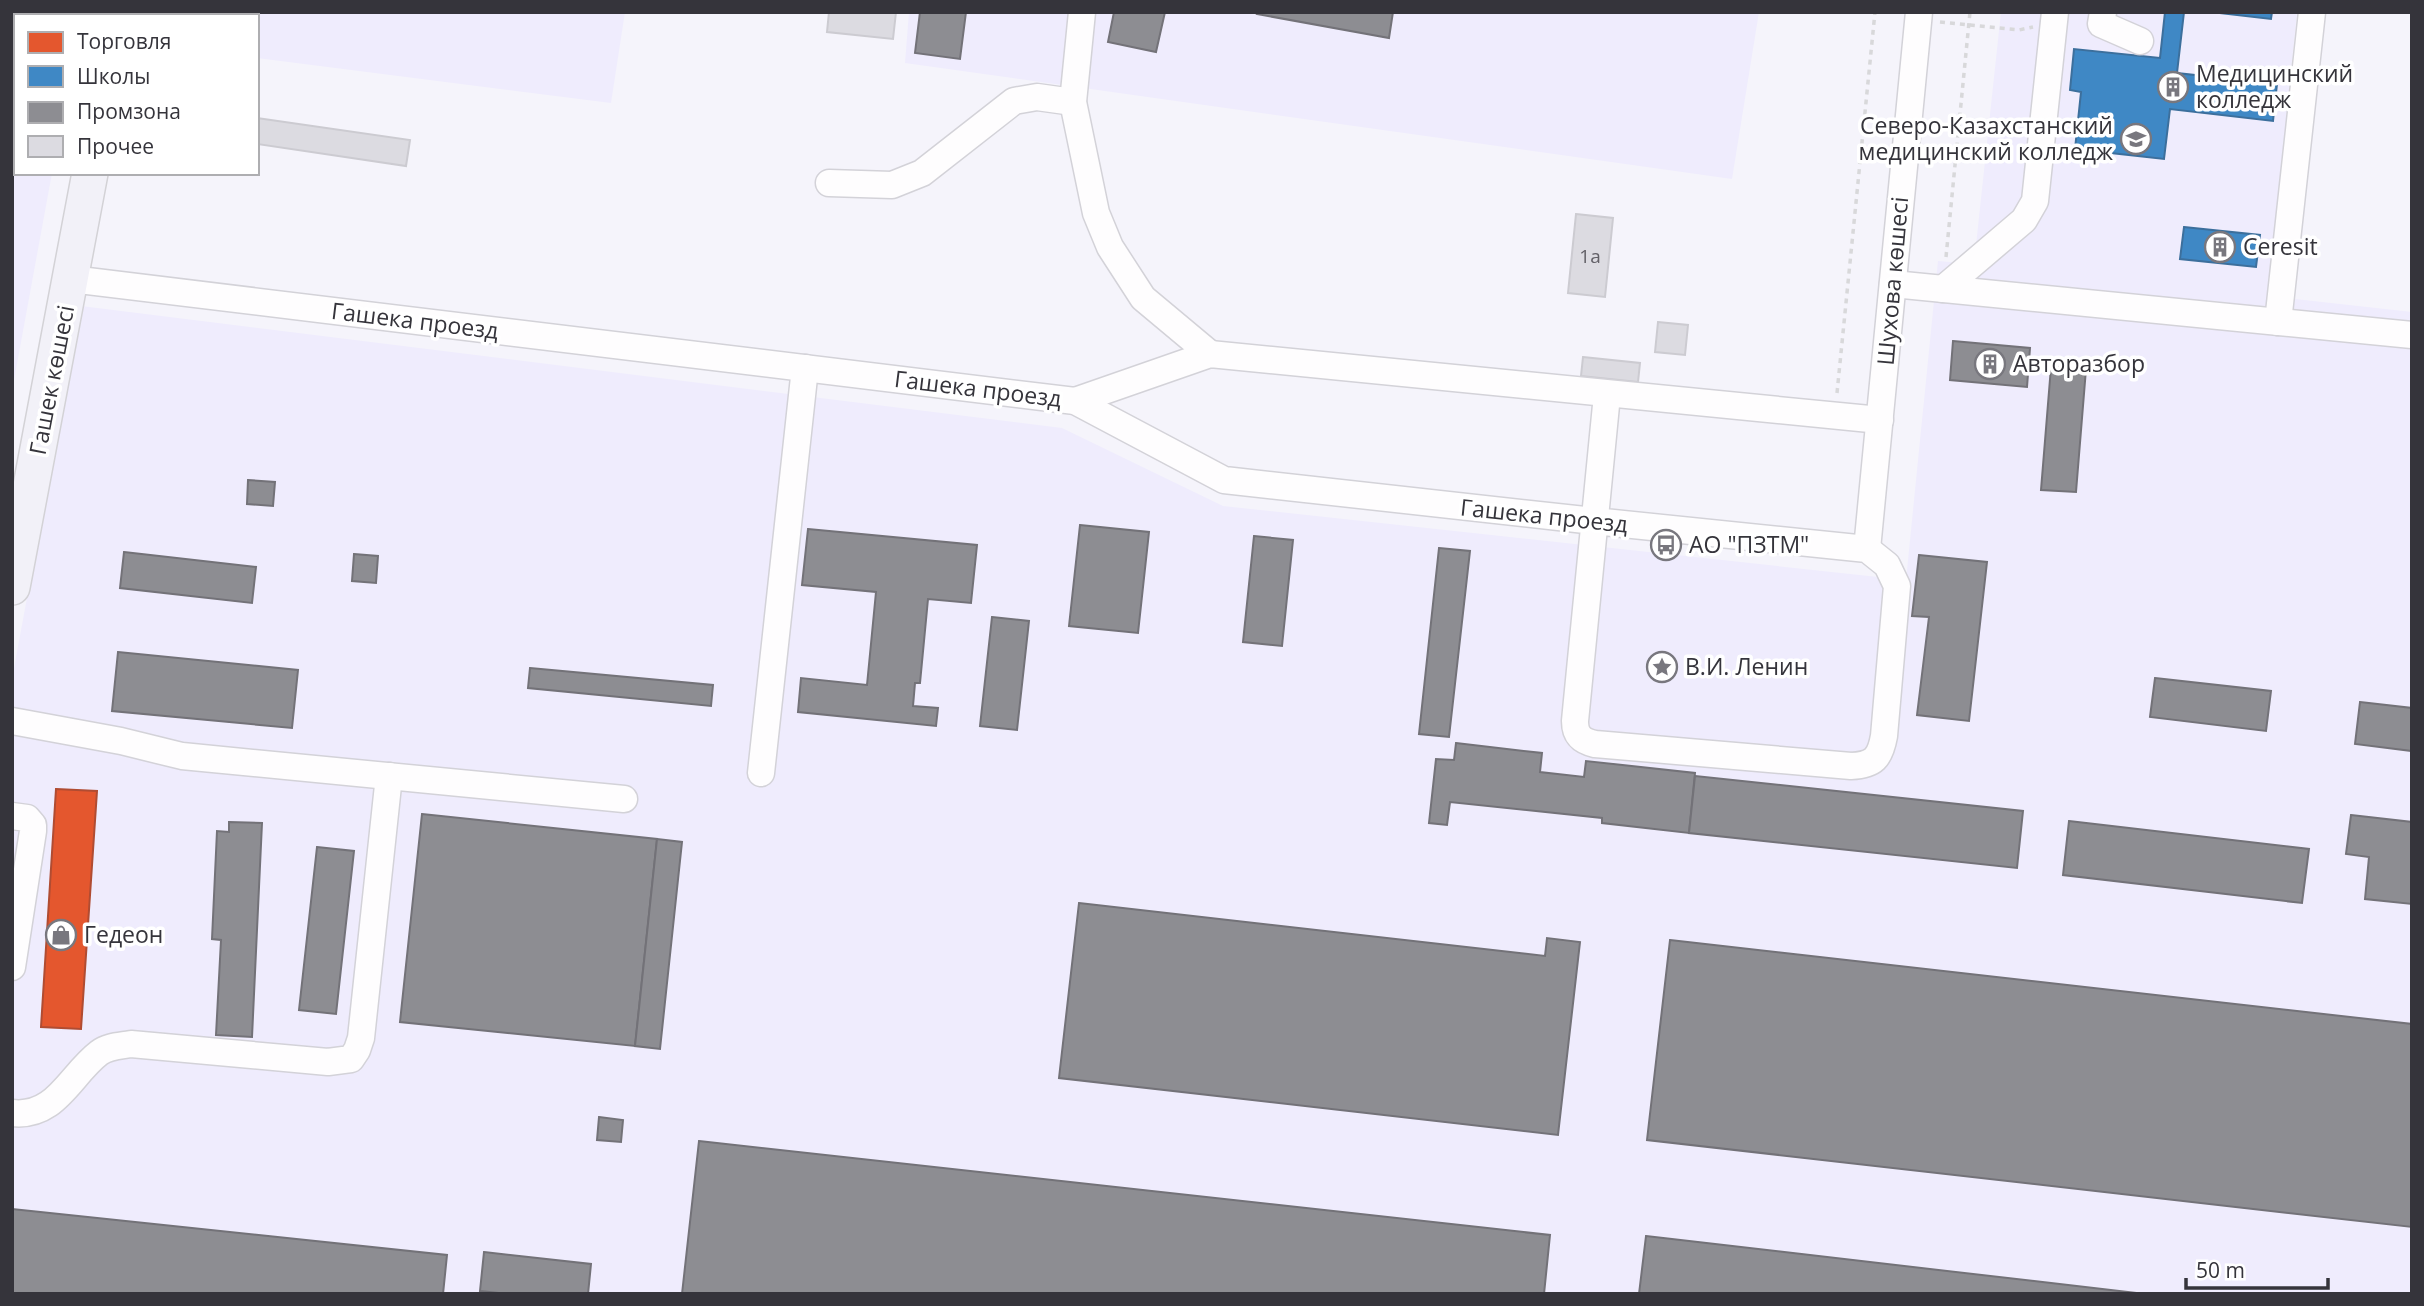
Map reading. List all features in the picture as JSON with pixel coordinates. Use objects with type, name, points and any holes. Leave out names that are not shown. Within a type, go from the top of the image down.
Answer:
[{"type":"main road","name":"Гашек көшесі","points":[[12,587],[90,175]]},
{"type":"street","points":[[1082,12],[1073,102],[1096,213],[1110,247],[1143,298],[1210,354]]},
{"type":"street","points":[[2103,12],[2101,24],[2140,41]]},
{"type":"street","points":[[2278,323],[2312,12]]},
{"type":"street","name":"Шухова көшесі","points":[[1867,549],[1918,16]]},
{"type":"street","points":[[1942,289],[2024,220],[2035,201],[2054,18]]},
{"type":"street","points":[[829,183],[892,185],[922,173],[1014,101],[1037,97],[1073,102]]},
{"type":"street","name":"Гашека проезд","points":[[71,279],[1075,401],[1224,480],[1594,522],[1867,549]]},
{"type":"street","points":[[1893,284],[2412,335]]},
{"type":"street","points":[[1075,401],[1210,354],[1880,420]]},
{"type":"street","points":[[761,773],[805,369]]},
{"type":"street","points":[[1607,395],[1574,721],[1575,731],[1580,737],[1595,744],[1851,766],[1864,766],[1874,761],[1881,750],[1884,736],[1897,586],[1887,565],[1867,549]]},
{"type":"street","points":[[12,721],[110,738],[182,757],[624,799]]},
{"type":"street","points":[[12,1113],[26,1115],[45,1107],[76,1080],[99,1053],[111,1047],[131,1044],[328,1062],[351,1059],[361,1038],[389,776]]},
{"type":"street","points":[[12,816],[27,818],[33,825],[12,967]]},
{"type":"path","points":[[1835,416],[1875,12]]},
{"type":"path","points":[[1942,289],[1970,12]]},
{"type":"path","points":[[1918,16],[2019,30],[2054,18]]},
{"type":"shaded area","points":[[12,12],[82,12],[14,14],[14,175],[52,175],[12,391]]},
{"type":"shaded area","points":[[625,12],[611,103],[259,58],[259,14],[188,14]]},
{"type":"shaded area","points":[[909,12],[1759,12],[1732,179],[905,63]]},
{"type":"shaded area","points":[[2001,12],[2297,12],[2268,296],[2412,312],[2412,1294],[12,1294],[12,679],[81,306],[1062,428],[1223,506],[1906,580],[1938,261],[1974,264]]},
{"type":"building: Торговля","points":[[56,789],[97,791],[81,1029],[41,1027]]},
{"type":"building: Школы","name":"Медицинский колледж","points":[[2165,12],[2184,12],[2177,73],[2277,84],[2273,121],[2170,109],[2164,159],[2075,149],[2081,92],[2070,90],[2074,49],[2160,58]]},
{"type":"building: Школы","name":"Медицинский колледж","points":[[2211,12],[2272,12],[2271,19]]},
{"type":"building: Школы","name":"Ceresit","points":[[2184,227],[2260,235],[2256,267],[2180,259]]},
{"type":"building: Промзона","points":[[920,12],[966,12],[960,59],[915,53]]},
{"type":"building: Промзона","points":[[1114,12],[1165,12],[1156,52],[1108,42]]},
{"type":"building: Промзона","points":[[1393,12],[1389,38],[1257,14]]},
{"type":"building: Промзона","points":[[12,20],[14,80],[12,92]]},
{"type":"building: Промзона","points":[[12,113],[14,113],[14,166],[12,177]]},
{"type":"building: Промзона","name":"Авторазбор","points":[[1953,341],[2030,348],[2027,387],[1950,380]]},
{"type":"building: Промзона","points":[[2051,367],[2086,369],[2076,492],[2041,490]]},
{"type":"building: Промзона","points":[[248,480],[275,482],[273,506],[247,504]]},
{"type":"building: Промзона","points":[[1080,525],[1149,532],[1138,633],[1069,626]]},
{"type":"building: Промзона","points":[[808,529],[977,545],[971,603],[928,599],[920,683],[915,683],[913,706],[938,708],[936,726],[798,712],[801,678],[867,685],[876,592],[802,585]]},
{"type":"building: Промзона","points":[[1254,536],[1293,540],[1282,646],[1243,642]]},
{"type":"building: Промзона","points":[[1439,548],[1470,551],[1449,737],[1419,734]]},
{"type":"building: Промзона","points":[[124,552],[256,567],[252,603],[120,588]]},
{"type":"building: Промзона","points":[[354,554],[378,556],[376,583],[352,581]]},
{"type":"building: Промзона","points":[[1919,555],[1987,562],[1969,721],[1917,715],[1929,617],[1912,616]]},
{"type":"building: Промзона","points":[[992,617],[1029,621],[1017,730],[980,726]]},
{"type":"building: Промзона","points":[[118,652],[298,670],[292,728],[112,711]]},
{"type":"building: Промзона","points":[[530,668],[713,685],[711,706],[528,688]]},
{"type":"building: Промзона","points":[[2155,678],[2271,691],[2266,731],[2150,717]]},
{"type":"building: Промзона","points":[[2360,702],[2412,708],[2412,751],[2355,744]]},
{"type":"building: Промзона","points":[[1456,743],[1542,753],[1540,772],[1584,777],[1586,761],[1695,773],[1689,833],[1602,823],[1602,818],[1450,802],[1447,825],[1429,823],[1436,759],[1454,760]]},
{"type":"building: Промзона","points":[[1695,776],[2023,811],[2017,868],[1689,833]]},
{"type":"building: Промзона","points":[[422,814],[657,839],[635,1046],[400,1022]]},
{"type":"building: Промзона","points":[[2351,815],[2412,822],[2412,904],[2365,899],[2369,857],[2346,854]]},
{"type":"building: Промзона","points":[[2069,821],[2309,849],[2302,903],[2063,875]]},
{"type":"building: Промзона","points":[[229,822],[262,823],[252,1037],[216,1035],[221,940],[212,939],[217,831],[229,832]]},
{"type":"building: Промзона","points":[[657,839],[682,842],[660,1049],[635,1046]]},
{"type":"building: Промзона","points":[[317,847],[354,851],[336,1014],[299,1010]]},
{"type":"building: Промзона","points":[[1079,903],[1545,956],[1547,938],[1580,942],[1558,1135],[1059,1078]]},
{"type":"building: Промзона","points":[[1670,940],[2412,1024],[2412,1227],[1647,1140]]},
{"type":"building: Промзона","points":[[599,1117],[623,1120],[621,1142],[597,1140]]},
{"type":"building: Промзона","points":[[699,1141],[1550,1235],[1544,1294],[682,1294]]},
{"type":"building: Промзона","points":[[12,1209],[447,1255],[443,1294],[12,1294]]},
{"type":"building: Промзона","points":[[1646,1236],[2145,1294],[1639,1294]]},
{"type":"building: Промзона","points":[[484,1252],[591,1264],[588,1294],[508,1294],[480,1291]]},
{"type":"building: Прочее","points":[[829,12],[896,12],[893,39],[827,32]]},
{"type":"building: Прочее","points":[[259,118],[410,140],[406,166],[259,144]]},
{"type":"building: Прочее","points":[[1576,214],[1613,218],[1605,297],[1568,293]]},
{"type":"building: Прочее","points":[[1658,322],[1688,325],[1685,355],[1655,352]]},
{"type":"building: Прочее","points":[[1583,357],[1640,363],[1638,382],[1581,376]]},
{"type":"place","name":"Медицинский колледж","points":[[2173,87]]},
{"type":"place","name":"Северо-Казахстанский медицинский колледж","points":[[2136,139]]},
{"type":"place","name":"Ceresit","points":[[2220,247]]},
{"type":"place","name":"Авторазбор","points":[[1990,364]]},
{"type":"place","name":"АО \"ПЗТМ\"","points":[[1666,545]]},
{"type":"place","name":"В.И. Ленин","points":[[1662,667]]},
{"type":"place","name":"Гедеон","points":[[61,935]]}]
